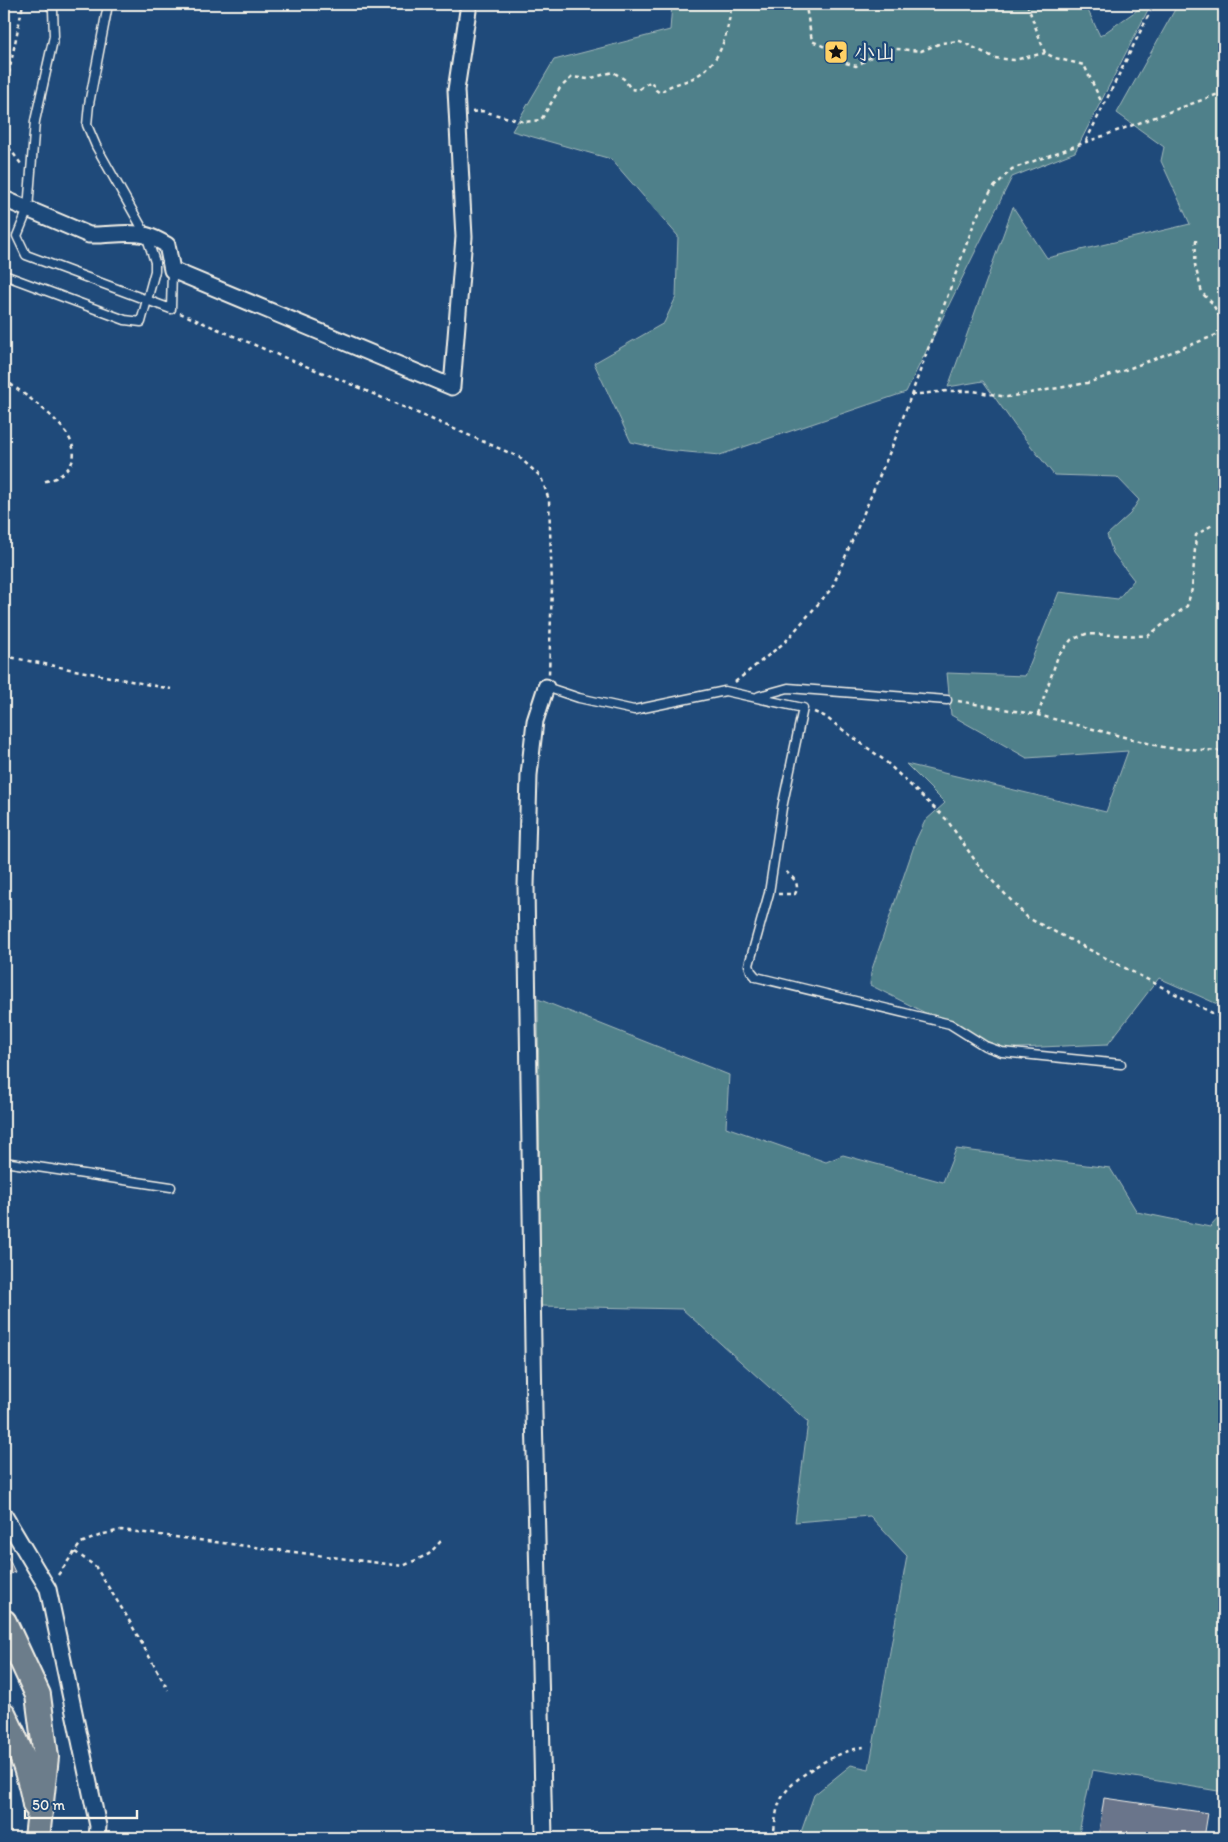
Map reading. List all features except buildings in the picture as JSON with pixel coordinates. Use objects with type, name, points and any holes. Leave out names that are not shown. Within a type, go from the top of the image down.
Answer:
[{"type":"main road","points":[[4,1622],[38,1695],[46,1757],[38,1833]]},
{"type":"main road","points":[[4,1714],[16,1740],[31,1783],[38,1833]]},
{"type":"street","points":[[4,199],[89,235],[102,236],[127,233],[146,235],[167,245],[172,270],[452,387],[464,237],[456,90],[469,4]]},
{"type":"street","points":[[544,1838],[534,1411],[526,886],[530,766],[535,721],[546,686]]},
{"type":"street","points":[[4,1516],[48,1589],[98,1826],[97,1838]]},
{"type":"lane","points":[[49,4],[53,10],[54,36],[35,121],[28,209],[17,236],[26,255],[171,309],[172,270]]},
{"type":"lane","points":[[4,274],[126,320],[141,322],[155,271],[155,262],[146,235],[96,146],[87,125],[89,104],[107,10],[106,4]]},
{"type":"lane","points":[[546,686],[579,698],[634,710],[725,691],[802,708],[782,808],[769,893],[749,965],[756,977],[950,1024],[985,1046],[1002,1052],[1121,1064]]},
{"type":"lane","points":[[757,697],[788,688],[947,700]]},
{"type":"lane","points":[[4,1162],[171,1187]]},
{"type":"path","points":[[4,97],[23,4]]},
{"type":"path","points":[[458,112],[482,112],[525,122],[540,120],[560,88],[572,77],[588,79],[613,72],[624,79],[631,89],[638,90],[651,81],[660,93],[668,86],[699,75],[711,63],[724,46],[732,4]]},
{"type":"path","points":[[803,4],[806,7],[812,41],[836,52],[846,62],[856,66],[886,48],[921,51],[941,44],[960,42],[995,58],[1014,60],[1045,53],[1055,58],[1084,64],[1101,101]]},
{"type":"path","points":[[1028,4],[1045,53]]},
{"type":"path","points":[[1085,143],[1154,4]]},
{"type":"path","points":[[725,691],[785,642],[832,588],[894,442],[976,218],[992,189],[1012,169],[1224,92]]},
{"type":"path","points":[[4,141],[31,174]]},
{"type":"path","points":[[1196,240],[1195,265],[1202,293],[1212,303],[1224,324]]},
{"type":"path","points":[[171,309],[519,457],[541,477],[550,500],[552,586],[546,686]]},
{"type":"path","points":[[911,395],[947,391],[973,391],[1007,397],[1087,383],[1224,332]]},
{"type":"path","points":[[4,379],[54,418],[66,432],[73,446],[74,456],[69,467],[60,476],[43,482]]},
{"type":"path","points":[[1038,715],[1058,656],[1070,640],[1086,634],[1148,636],[1187,606],[1192,589],[1196,535],[1214,524]]},
{"type":"path","points":[[4,656],[171,690]]},
{"type":"path","points":[[947,700],[1038,715],[1167,748],[1224,751]]},
{"type":"path","points":[[802,708],[824,716],[884,760],[948,820],[981,869],[1028,918],[1224,1019]]},
{"type":"path","points":[[769,893],[795,894],[798,888],[797,883],[774,860]]},
{"type":"path","points":[[48,1589],[81,1543],[121,1530],[403,1566],[429,1554],[441,1541]]},
{"type":"path","points":[[75,1552],[95,1566],[126,1615],[168,1690]]},
{"type":"path","points":[[773,1838],[779,1804],[784,1794],[796,1780],[831,1759],[854,1749],[864,1747]]},
{"type":"green space","points":[[672,4],[1085,4],[1100,36],[1146,4],[1151,4],[1075,152],[1012,177],[906,392],[720,455],[665,450],[631,442],[594,363],[664,323],[676,297],[678,236],[611,159],[512,131],[554,60],[670,30]]},
{"type":"green space","points":[[1178,4],[1224,4],[1224,1007],[1159,978],[1108,1044],[997,1049],[870,985],[871,972],[916,840],[925,821],[945,803],[906,764],[1106,812],[1128,751],[1027,758],[951,715],[947,673],[1025,676],[1059,592],[1118,599],[1134,580],[1113,553],[1107,535],[1130,514],[1139,500],[1117,477],[1054,475],[1015,426],[983,381],[948,387],[1013,207],[1047,258],[1190,224],[1161,161],[1164,147],[1117,113]]},
{"type":"green space","points":[[538,999],[729,1075],[726,1127],[826,1162],[843,1155],[943,1182],[956,1149],[1110,1168],[1137,1212],[1210,1227],[1224,1212],[1224,1792],[1092,1770],[1078,1838],[799,1838],[814,1795],[851,1765],[869,1769],[907,1556],[870,1516],[795,1522],[808,1422],[682,1309],[541,1306]]},
{"type":"place","name":"小山","points":[[836,52]]}]
